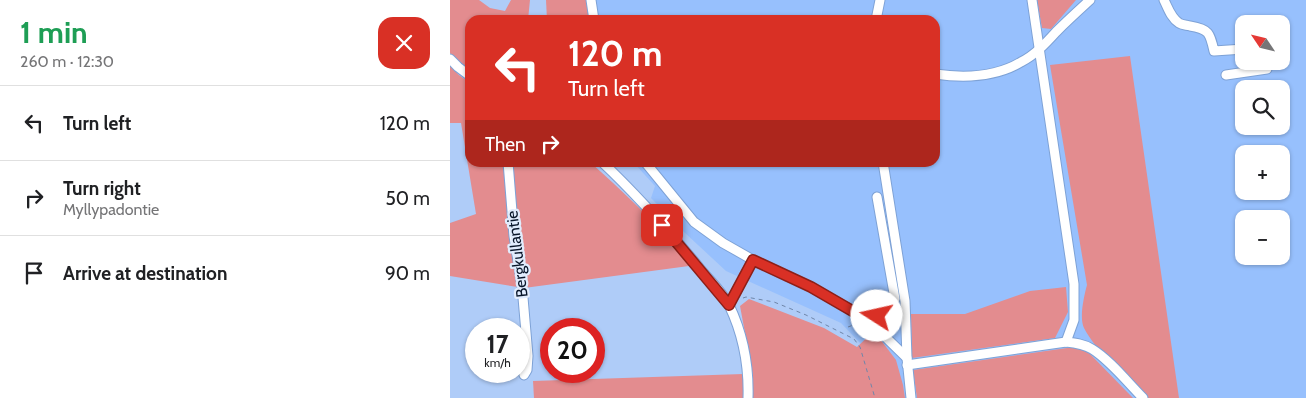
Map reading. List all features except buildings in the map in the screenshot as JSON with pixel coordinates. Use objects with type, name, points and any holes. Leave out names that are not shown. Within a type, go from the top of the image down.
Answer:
[{"type":"street","points":[[591,0],[593,15]]},
{"type":"street","points":[[877,15],[880,0]]},
{"type":"street","points":[[1032,0],[1074,284],[1074,320],[1066,342]]},
{"type":"street","points":[[940,75],[955,77],[980,75],[1000,71],[1021,63],[1040,48],[1090,0]]},
{"type":"street","points":[[1164,0],[1174,19],[1180,24],[1207,31],[1211,37],[1214,51],[1235,50]]},
{"type":"street","points":[[450,59],[465,73]]},
{"type":"street","points":[[1226,75],[1260,70]]},
{"type":"street","name":"Bergkullantie","points":[[508,167],[514,236],[525,318]]},
{"type":"street","points":[[607,167],[639,198],[729,305],[743,342],[748,370],[748,398]]},
{"type":"street","points":[[649,167],[694,222],[723,243],[753,260],[811,287],[868,320],[907,362]]},
{"type":"street","points":[[884,167],[905,301],[907,362],[911,398]]},
{"type":"street","points":[[868,320],[886,311],[895,299],[877,197]]},
{"type":"street","points":[[729,305],[753,260]]},
{"type":"street","points":[[907,362],[1066,342],[1082,344],[1092,348],[1101,355],[1143,398]]},
{"type":"path","points":[[746,297],[774,302],[806,315],[854,339],[860,347],[875,398]]},
{"type":"shaded area","points":[[450,0],[479,0],[490,8],[505,11],[511,0],[530,0],[528,15],[465,15],[465,69],[450,53]]},
{"type":"shaded area","points":[[546,0],[586,0],[588,15],[547,15]]},
{"type":"shaded area","points":[[586,0],[1306,0],[1306,398],[879,398],[861,344],[841,323],[726,271],[651,198],[655,186],[638,167],[940,167],[940,15],[588,15]]},
{"type":"shaded area","points":[[1037,0],[1076,0],[1051,29],[1042,28]]},
{"type":"shaded area","points":[[1130,56],[1179,398],[1148,398],[1096,346],[1084,328],[1082,319],[1082,307],[1087,285],[1050,65]]},
{"type":"shaded area","points":[[450,66],[465,79],[465,147],[461,123],[450,123]]},
{"type":"shaded area","points":[[468,167],[595,167],[643,212],[689,266],[524,288],[450,276],[450,223],[476,214]]},
{"type":"shaded area","points":[[1066,287],[1068,312],[1055,338],[912,358],[911,314],[965,314],[1030,291]]},
{"type":"shaded area","points":[[749,299],[824,328],[857,347],[874,331],[896,360],[905,398],[752,398],[753,376],[740,306]]},
{"type":"shaded area","points":[[1067,348],[1079,348],[1090,354],[1133,398],[917,398],[913,370]]},
{"type":"shaded area","points":[[743,374],[743,398],[534,398],[533,381],[540,381],[540,383],[605,383],[605,379]]},
{"type":"route","points":[[662,225],[729,305],[753,260],[811,287],[854,310],[868,320],[877,316]]}]
